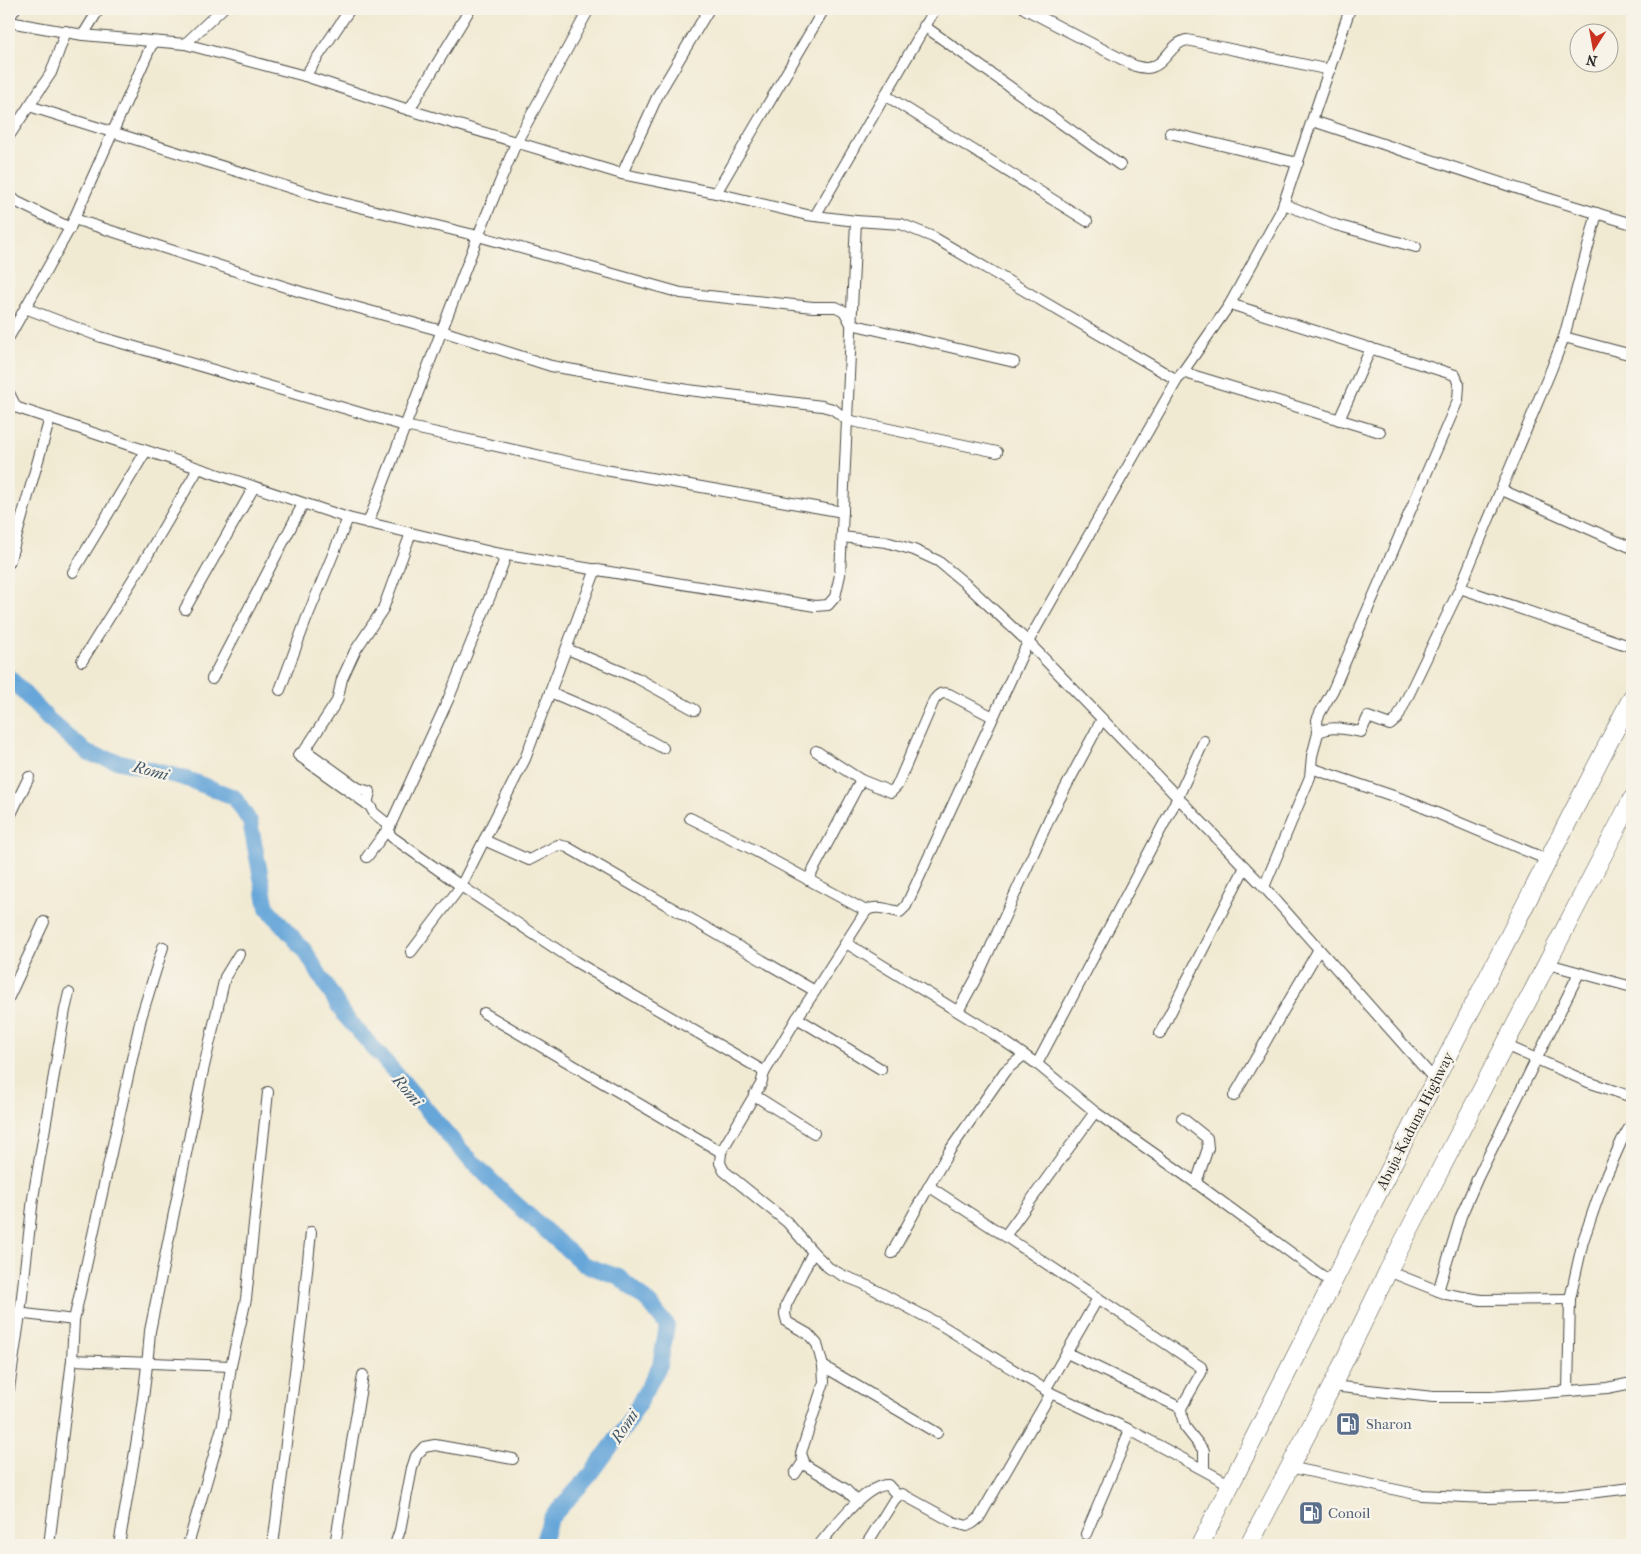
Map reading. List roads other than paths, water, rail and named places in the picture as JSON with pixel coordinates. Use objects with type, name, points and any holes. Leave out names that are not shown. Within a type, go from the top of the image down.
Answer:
[{"type":"highway","name":"Abuja-Kaduna Highway","points":[[1200,1545],[1435,1080],[1632,697]]},
{"type":"highway","points":[[1249,1545],[1632,799]]},
{"type":"street","points":[[15,9],[9,22],[83,35],[185,44],[305,76],[408,110],[622,174],[815,216],[901,224],[933,237],[1179,376],[1380,432]]},
{"type":"street","points":[[83,35],[99,9]]},
{"type":"street","points":[[185,44],[222,9]]},
{"type":"street","points":[[305,76],[350,9]]},
{"type":"street","points":[[408,110],[470,9]]},
{"type":"street","points":[[368,523],[478,236],[516,143],[589,9]]},
{"type":"street","points":[[622,174],[658,95],[709,9]]},
{"type":"street","points":[[716,193],[824,9]]},
{"type":"street","points":[[815,216],[935,9]]},
{"type":"street","points":[[1025,9],[1135,66],[1148,68],[1157,65],[1181,41],[1188,40],[1330,70]]},
{"type":"street","points":[[1231,1485],[1130,1430],[1048,1392],[941,1325],[862,1282],[844,1276],[830,1268],[813,1252],[788,1222],[724,1171],[720,1163],[721,1152],[761,1084],[764,1069],[866,911],[875,907],[900,912],[906,906],[1028,642],[1179,376],[1230,304],[1284,204],[1350,9]]},
{"type":"street","points":[[924,26],[1120,165]]},
{"type":"street","points":[[9,136],[51,73],[66,31]]},
{"type":"street","points":[[9,337],[72,223],[151,46],[155,42]]},
{"type":"street","points":[[885,94],[1087,221]]},
{"type":"street","points":[[28,106],[323,198],[478,236],[681,293],[794,305],[836,307],[844,311],[851,324],[1014,362]]},
{"type":"street","points":[[1313,121],[1632,224]]},
{"type":"street","points":[[1170,132],[1298,163]]},
{"type":"street","points":[[9,195],[17,202],[72,223],[301,292],[442,331],[551,366],[688,390],[822,406],[833,409],[847,420],[997,452]]},
{"type":"street","points":[[1284,204],[1336,225],[1416,247]]},
{"type":"street","points":[[1318,733],[1324,728],[1361,732],[1368,717],[1390,724],[1397,719],[1460,588],[1564,337],[1597,213]]},
{"type":"street","points":[[9,393],[12,406],[348,518],[495,553],[815,606],[828,605],[835,597],[840,575],[856,221]]},
{"type":"street","points":[[1230,304],[1455,375],[1459,385],[1458,400],[1333,690],[1320,712],[1317,720],[1318,733],[1312,756],[1310,777],[1264,887]]},
{"type":"street","points":[[25,308],[101,337],[405,426],[605,470],[843,512]]},
{"type":"street","points":[[1564,337],[1632,354]]},
{"type":"street","points":[[1340,420],[1371,348]]},
{"type":"street","points":[[9,564],[50,418]]},
{"type":"street","points":[[73,572],[146,451]]},
{"type":"street","points":[[82,661],[143,563],[198,468]]},
{"type":"street","points":[[184,610],[254,487]]},
{"type":"street","points":[[1502,490],[1632,548]]},
{"type":"street","points":[[212,679],[304,504]]},
{"type":"street","points":[[280,690],[306,620],[348,518]]},
{"type":"street","points":[[390,826],[374,813],[368,804],[370,792],[358,788],[306,750],[337,702],[342,679],[355,651],[383,609],[411,533]]},
{"type":"street","points":[[842,536],[886,542],[914,550],[938,561],[967,585],[1028,642],[1264,887],[1435,1080]]},
{"type":"street","points":[[495,553],[501,556],[504,561],[501,569],[448,700],[388,832],[392,837],[461,886],[576,962],[764,1069]]},
{"type":"street","points":[[411,952],[461,886],[524,758],[596,569]]},
{"type":"street","points":[[1460,588],[1632,647]]},
{"type":"street","points":[[567,649],[636,678],[695,710]]},
{"type":"street","points":[[550,692],[597,712],[663,748]]},
{"type":"street","points":[[816,751],[862,780],[891,792],[895,790],[934,700],[939,694],[943,692],[949,694],[993,717]]},
{"type":"street","points":[[958,1011],[979,973],[1050,817],[1102,719]]},
{"type":"street","points":[[1037,1064],[1178,797],[1204,741]]},
{"type":"street","points":[[1310,768],[1408,802],[1548,860]]},
{"type":"street","points":[[9,818],[29,777]]},
{"type":"street","points":[[808,880],[862,780]]},
{"type":"street","points":[[690,818],[750,848],[866,911]]},
{"type":"street","points":[[368,858],[390,826]]},
{"type":"street","points":[[484,840],[528,860],[558,846],[567,847],[815,992]]},
{"type":"street","points":[[1160,1033],[1245,867]]},
{"type":"street","points":[[9,997],[44,922]]},
{"type":"street","points":[[846,943],[988,1030],[1037,1064],[1095,1112],[1196,1183],[1332,1284]]},
{"type":"street","points":[[48,1545],[72,1360],[74,1320],[141,1018],[163,947]]},
{"type":"street","points":[[1234,1096],[1319,949]]},
{"type":"street","points":[[119,1545],[135,1456],[148,1363],[150,1331],[202,1075],[226,977],[239,954]]},
{"type":"street","points":[[1548,964],[1632,987]]},
{"type":"street","points":[[1438,1291],[1461,1216],[1478,1177],[1579,973]]},
{"type":"street","points":[[9,1389],[20,1314],[33,1198],[69,993]]},
{"type":"street","points":[[484,1013],[721,1152]]},
{"type":"street","points":[[797,1018],[882,1069]]},
{"type":"street","points":[[1505,1045],[1588,1082],[1632,1097]]},
{"type":"street","points":[[892,1253],[950,1150],[1005,1071],[1024,1055]]},
{"type":"street","points":[[188,1545],[223,1424],[231,1366],[246,1299],[268,1092]]},
{"type":"street","points":[[754,1095],[814,1133]]},
{"type":"street","points":[[1005,1236],[1095,1112]]},
{"type":"street","points":[[1182,1118],[1206,1138],[1208,1148],[1196,1183]]},
{"type":"street","points":[[1568,1391],[1570,1299],[1583,1241],[1603,1184],[1622,1140],[1632,1123]]},
{"type":"street","points":[[930,1184],[932,1189],[1201,1367],[1201,1373],[1182,1408],[1182,1417],[1186,1427],[1204,1451],[1204,1469]]},
{"type":"street","points":[[273,1545],[311,1232]]},
{"type":"street","points":[[813,1252],[786,1305],[785,1314],[787,1322],[808,1334],[817,1344],[823,1366],[824,1382],[801,1452],[805,1465],[845,1489],[857,1501]]},
{"type":"street","points":[[1388,1271],[1438,1291],[1481,1300],[1570,1299]]},
{"type":"street","points":[[866,1545],[898,1496],[902,1494],[953,1522],[967,1526],[979,1518],[1098,1298]]},
{"type":"street","points":[[9,1312],[74,1320]]},
{"type":"street","points":[[1067,1353],[1182,1408]]},
{"type":"street","points":[[72,1360],[231,1366]]},
{"type":"street","points":[[823,1366],[937,1433]]},
{"type":"street","points":[[335,1545],[363,1375]]},
{"type":"street","points":[[1332,1386],[1433,1397],[1491,1397],[1608,1388],[1632,1382]]},
{"type":"street","points":[[1086,1534],[1130,1430]]},
{"type":"street","points":[[395,1545],[400,1530],[412,1468],[416,1456],[424,1447],[436,1445],[513,1459]]},
{"type":"street","points":[[795,1474],[803,1462]]},
{"type":"street","points":[[1289,1467],[1420,1495],[1487,1498],[1563,1496],[1632,1488]]},
{"type":"street","points":[[819,1545],[857,1501],[884,1485],[888,1485],[898,1496]]},
{"type":"waterway","name":"Romi","points":[[9,677],[48,719],[89,754],[184,778],[234,797],[250,822],[267,908],[305,951],[344,1015],[459,1148],[504,1193],[583,1264],[619,1277],[650,1304],[667,1326],[660,1365],[628,1423],[591,1474],[550,1519],[542,1545]]},
{"type":"place","name":"Sharon","points":[[1348,1424]]},
{"type":"place","name":"Conoil","points":[[1311,1513]]}]
